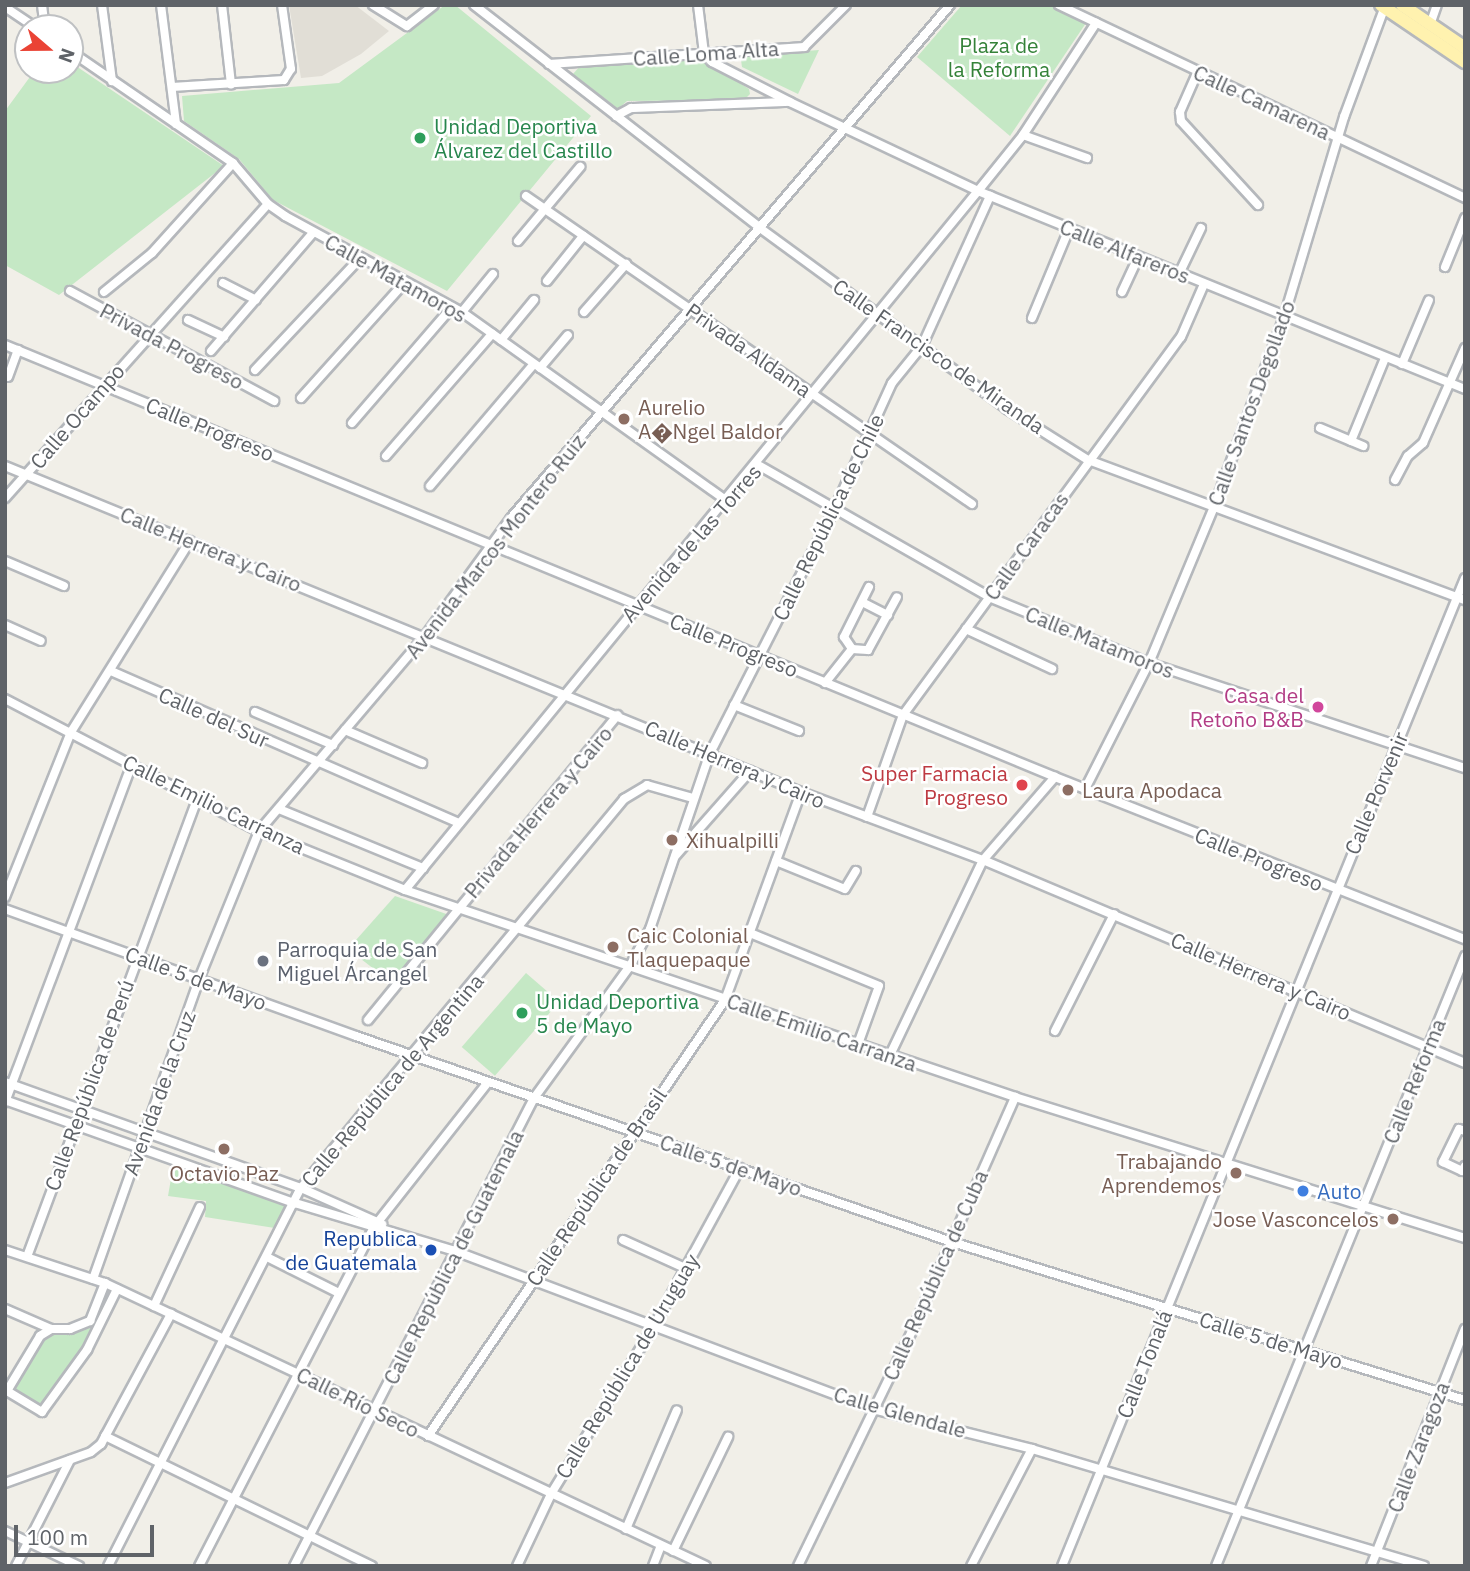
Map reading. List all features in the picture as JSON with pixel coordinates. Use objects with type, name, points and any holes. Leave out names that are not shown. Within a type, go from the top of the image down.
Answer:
[{"type":"main road","points":[[1402,5],[1465,48]]},
{"type":"main road","points":[[1384,6],[1465,62]]},
{"type":"street","points":[[102,5],[112,80]]},
{"type":"street","points":[[162,5],[176,124]]},
{"type":"street","points":[[222,5],[231,84]]},
{"type":"street","points":[[172,88],[284,80],[289,75],[282,5]]},
{"type":"street","points":[[373,5],[407,26],[434,5]]},
{"type":"street","name":"Calle Francisco de Miranda","points":[[474,5],[760,228],[1007,409],[1088,460],[1461,599]]},
{"type":"street","points":[[698,5],[704,53]]},
{"type":"street","name":"Calle Loma Alta","points":[[548,64],[807,46],[846,5]]},
{"type":"street","name":"Avenida Marcos Montero Ruiz","points":[[259,831],[425,636],[491,545],[602,412],[950,5]]},
{"type":"street","name":"Calle Camarena","points":[[1059,5],[1465,198]]},
{"type":"street","points":[[1430,25],[1437,5]]},
{"type":"street","name":"Calle Santos Degollado","points":[[1085,789],[1149,663],[1214,507],[1284,317],[1384,6]]},
{"type":"street","name":"Avenida de las Torres","points":[[405,890],[636,605],[758,465],[1023,135],[1096,23]]},
{"type":"street","name":"Calle Alfareros","points":[[704,53],[712,62],[790,102],[978,191],[1465,389]]},
{"type":"street","name":"Calle Matamoros","points":[[84,61],[233,163],[268,204],[313,233],[462,312],[727,501]]},
{"type":"street","points":[[1198,71],[1180,112],[1181,121],[1258,205]]},
{"type":"street","name":"Calle Alfareros","points":[[616,116],[631,108],[790,102]]},
{"type":"street","points":[[1023,135],[1087,158]]},
{"type":"street","points":[[104,292],[152,253],[233,163]]},
{"type":"street","points":[[518,241],[580,167]]},
{"type":"street","name":"Privada Aldama","points":[[526,196],[691,308],[814,396],[872,432],[972,504]]},
{"type":"street","name":"Calle República de Chile","points":[[534,1098],[630,966],[650,929],[710,753],[835,508],[872,432],[891,383],[922,346],[990,196]]},
{"type":"street","name":"Calle Ocampo","points":[[5,498],[268,204]]},
{"type":"street","points":[[1445,267],[1465,218]]},
{"type":"street","points":[[1179,274],[1201,228]]},
{"type":"street","points":[[1032,318],[1069,229]]},
{"type":"street","points":[[211,351],[313,233]]},
{"type":"street","points":[[547,281],[583,236]]},
{"type":"street","points":[[1122,292],[1138,257]]},
{"type":"street","points":[[255,370],[360,258]]},
{"type":"street","points":[[584,312],[626,264]]},
{"type":"street","points":[[462,312],[493,274]]},
{"type":"street","points":[[301,398],[405,282]]},
{"type":"street","points":[[223,283],[256,300]]},
{"type":"street","name":"Calle Caracas","points":[[867,817],[903,715],[1181,337],[1204,284]]},
{"type":"street","name":"Privada Progreso","points":[[70,291],[274,401]]},
{"type":"street","points":[[501,340],[534,300]]},
{"type":"street","points":[[1402,364],[1429,300]]},
{"type":"street","points":[[352,423],[452,307]]},
{"type":"street","name":"Privada Progreso","points":[[188,320],[223,337]]},
{"type":"street","points":[[386,456],[492,334]]},
{"type":"street","points":[[429,486],[568,334]]},
{"type":"street","name":"Calle Progreso","points":[[5,345],[1055,777],[1465,939]]},
{"type":"street","points":[[1395,480],[1408,456],[1423,443],[1465,348]]},
{"type":"street","points":[[8,377],[18,350]]},
{"type":"street","points":[[1351,441],[1385,358]]},
{"type":"street","points":[[1320,428],[1363,446]]},
{"type":"street","name":"Calle Matamoros","points":[[758,465],[989,597],[1149,663],[1465,768]]},
{"type":"street","name":"Calle Herrera y Cairo","points":[[5,466],[566,693],[801,792],[983,860],[1296,989],[1465,1063]]},
{"type":"street","points":[[5,897],[71,732],[190,541]]},
{"type":"street","points":[[5,561],[64,586]]},
{"type":"street","name":"Calle Porvenir","points":[[1225,1163],[1336,890],[1461,599],[1465,578]]},
{"type":"street","points":[[870,587],[844,637],[852,649],[866,652],[897,597]]},
{"type":"street","points":[[864,603],[888,614]]},
{"type":"street","points":[[5,625],[41,641]]},
{"type":"street","points":[[966,629],[1052,669]]},
{"type":"street","points":[[825,683],[852,649]]},
{"type":"street","name":"Calle del Sur","points":[[111,671],[317,764],[459,823]]},
{"type":"street","name":"Calle Emilio Carranza","points":[[5,699],[259,831],[405,890],[1014,1097],[1465,1238]]},
{"type":"street","points":[[734,705],[799,731]]},
{"type":"street","points":[[255,712],[332,745]]},
{"type":"street","name":"Privada Herrera y Cairo","points":[[368,1020],[618,715]]},
{"type":"street","points":[[345,730],[422,763]]},
{"type":"street","points":[[132,765],[8,1083],[5,1100],[295,1203],[376,1224]]},
{"type":"street","points":[[673,858],[750,771]]},
{"type":"street","points":[[890,1055],[983,860],[1055,777]]},
{"type":"street","name":"Calle República de Argentina","points":[[108,1566],[301,1188],[632,792],[647,785],[693,798]]},
{"type":"street","name":"Calle República de Brasil","points":[[428,1436],[632,1131],[725,1000],[801,792]]},
{"type":"street","name":"Calle República de Perú","points":[[28,1254],[79,1110],[197,799]]},
{"type":"street","points":[[279,809],[423,868]]},
{"type":"street","name":"Avenida de la Cruz","points":[[93,1279],[199,979],[259,831]]},
{"type":"street","points":[[776,860],[845,889],[856,871]]},
{"type":"street","name":"Calle 5 de Mayo","points":[[5,909],[414,1056],[952,1242],[1465,1401]]},
{"type":"street","points":[[1055,1031],[1114,914]]},
{"type":"street","points":[[750,933],[879,986],[858,1044]]},
{"type":"street","name":"Calle Reforma","points":[[1216,1566],[1465,956]]},
{"type":"street","points":[[199,1566],[376,1224],[488,1082]]},
{"type":"street","name":"Calle Glendale","points":[[8,1083],[144,1134],[301,1188],[385,1228],[455,1251],[873,1409],[1032,1449],[1100,1472],[1424,1566]]},
{"type":"street","name":"Calle República de Cuba","points":[[798,1566],[952,1242],[1014,1097]]},
{"type":"street","name":"Calle República de Guatemala","points":[[294,1566],[534,1098]]},
{"type":"street","points":[[1465,1131],[1459,1129],[1443,1162],[1462,1171],[1465,1166]]},
{"type":"street","name":"Calle Tonalá","points":[[1062,1566],[1225,1163]]},
{"type":"street","name":"Calle República de Uruguay","points":[[517,1566],[551,1494],[654,1326],[740,1168]]},
{"type":"street","points":[[154,1306],[200,1207]]},
{"type":"street","points":[[623,1240],[685,1268]]},
{"type":"street","name":"Calle Río Seco","points":[[5,1250],[28,1254],[105,1283],[706,1566]]},
{"type":"street","points":[[267,1257],[339,1293]]},
{"type":"street","points":[[90,1321],[105,1283]]},
{"type":"street","points":[[51,1329],[40,1336],[7,1391],[42,1412],[87,1350],[117,1289]]},
{"type":"street","points":[[5,1309],[51,1329],[69,1329],[90,1321],[99,1325]]},
{"type":"street","points":[[5,1483],[97,1448],[171,1314]]},
{"type":"street","name":"Calle Zaragoza","points":[[1371,1566],[1465,1329]]},
{"type":"street","points":[[625,1529],[677,1410]]},
{"type":"street","points":[[105,1436],[372,1566]]},
{"type":"street","points":[[673,1551],[728,1437]]},
{"type":"street","points":[[971,1566],[1032,1449]]},
{"type":"street","points":[[16,1566],[70,1460]]},
{"type":"street","points":[[5,1531],[79,1566]]},
{"type":"street","points":[[653,1566],[661,1545]]},
{"type":"shaded area","points":[[289,5],[355,5],[389,31],[361,54],[322,76],[301,78]]},
{"type":"green space","name":"Unidad Deportiva Álvarez del Castillo","points":[[445,5],[455,5],[591,116],[447,291],[273,200],[239,159],[184,121],[182,96],[339,83]]},
{"type":"green space","name":"Plaza de la Reforma","points":[[962,5],[1049,5],[1086,23],[1010,136],[917,57]]},
{"type":"green space","points":[[819,50],[798,94],[742,67],[741,60],[745,56]]},
{"type":"green space","points":[[701,58],[749,89],[750,94],[744,100],[627,101],[618,109],[573,74],[581,65]]},
{"type":"green space","points":[[84,71],[224,166],[59,295],[5,265],[5,111],[25,84],[84,84]]},
{"type":"green space","points":[[395,896],[452,916],[396,986],[348,949]]},
{"type":"green space","points":[[526,973],[559,1002],[495,1076],[462,1047]]},
{"type":"green space","points":[[174,1161],[293,1204],[281,1229],[205,1217],[206,1201],[168,1196]]},
{"type":"green space","points":[[108,1285],[115,1289],[87,1350],[47,1410],[7,1391],[40,1336],[51,1329],[83,1326]]},
{"type":"place","name":"Unidad Deportiva Álvarez del Castillo","points":[[420,138]]},
{"type":"place","name":"Aurelio A�Ngel Baldor","points":[[624,419]]},
{"type":"place","name":"Casa del Retoño B&B","points":[[1318,707]]},
{"type":"place","name":"Super Farmacia Progreso","points":[[1022,785]]},
{"type":"place","name":"Laura Apodaca","points":[[1068,790]]},
{"type":"place","name":"Xihualpilli","points":[[672,840]]},
{"type":"place","name":"Caic Colonial Tlaquepaque","points":[[613,947]]},
{"type":"place","name":"Parroquia de San Miguel Árcangel","points":[[263,961]]},
{"type":"place","name":"Unidad Deportiva 5 de Mayo","points":[[522,1013]]},
{"type":"place","name":"Octavio Paz","points":[[224,1149]]},
{"type":"place","name":"Trabajando Aprendemos","points":[[1236,1173]]},
{"type":"place","name":"Auto","points":[[1303,1191]]},
{"type":"place","name":"Jose Vasconcelos","points":[[1393,1219]]},
{"type":"place","name":"Republica de Guatemala","points":[[431,1250]]}]
